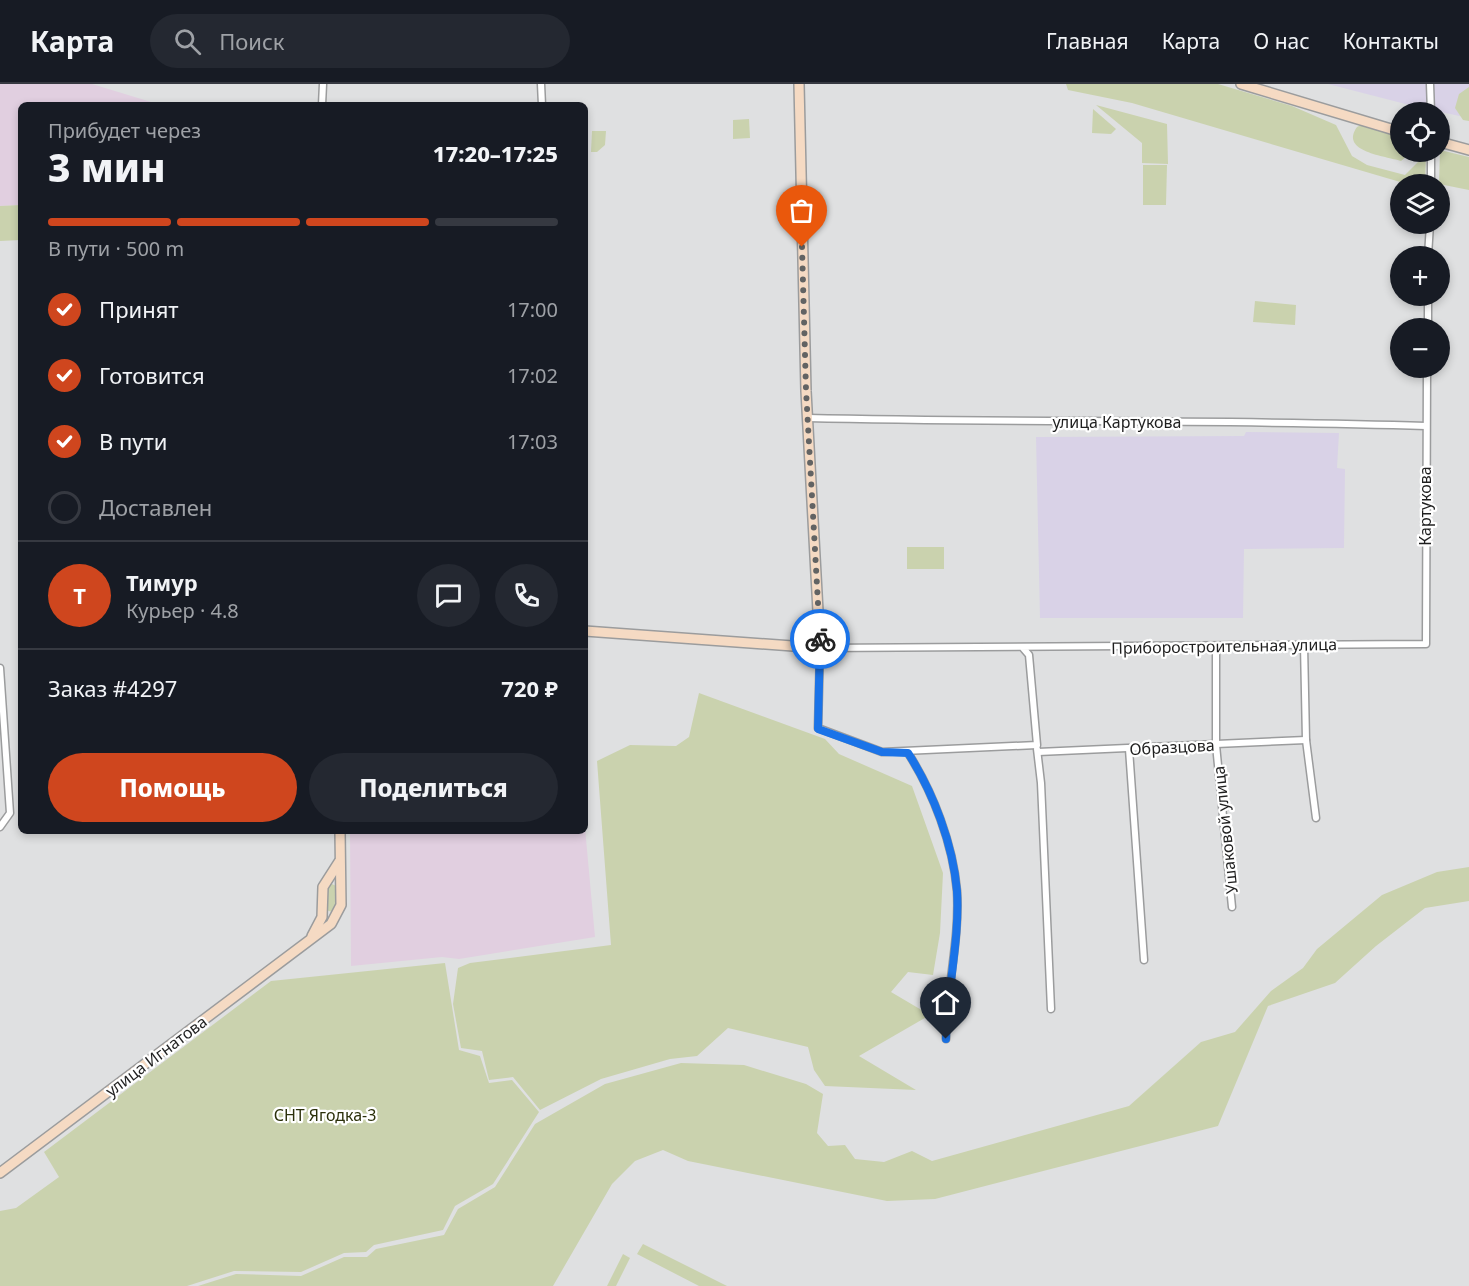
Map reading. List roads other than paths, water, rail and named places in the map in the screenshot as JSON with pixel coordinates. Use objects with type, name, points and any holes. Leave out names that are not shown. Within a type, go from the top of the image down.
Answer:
[{"type":"main road","points":[[800,84],[808,418],[820,648]]},
{"type":"main road","points":[[1241,84],[1390,129]]},
{"type":"main road","points":[[1450,145],[1469,150]]},
{"type":"main road","name":"Приборостроительная улица","points":[[588,631],[820,648]]},
{"type":"main road","points":[[339,912],[342,886],[339,862],[340,834]]},
{"type":"main road","points":[[311,939],[319,924],[325,883],[339,862]]},
{"type":"main road","name":"улица Игнатова","points":[[0,1173],[331,924],[339,912]]},
{"type":"street","points":[[322,102],[323,84]]},
{"type":"street","points":[[542,84],[542,102]]},
{"type":"street","points":[[1430,84],[1431,102]]},
{"type":"street","name":"Картукова","points":[[1426,644],[1427,378]]},
{"type":"street","name":"улица Картукова","points":[[808,418],[952,422],[1287,422],[1426,426]]},
{"type":"street","name":"Приборостроительная улица","points":[[820,648],[1426,644]]},
{"type":"street","points":[[1304,645],[1306,740],[1316,818]]},
{"type":"street","name":"Ушаковой улица","points":[[1216,646],[1216,745],[1232,907]]},
{"type":"street","points":[[820,648],[818,729],[882,752],[1037,748]]},
{"type":"street","points":[[1023,648],[1029,655],[1037,748],[1052,1009]]},
{"type":"street","points":[[0,668],[10,813],[0,827]]},
{"type":"street","name":"Образцова","points":[[1037,748],[1129,749],[1306,740]]},
{"type":"street","points":[[1129,749],[1144,960]]},
{"type":"street","points":[[908,753],[928,785],[945,834],[957,891],[946,1039]]},
{"type":"street","points":[[325,883],[334,879],[342,886]]},
{"type":"street","points":[[322,908],[330,915],[339,912]]},
{"type":"park label","name":"СНТ Ягодка-3","points":[[325,1115]]}]
